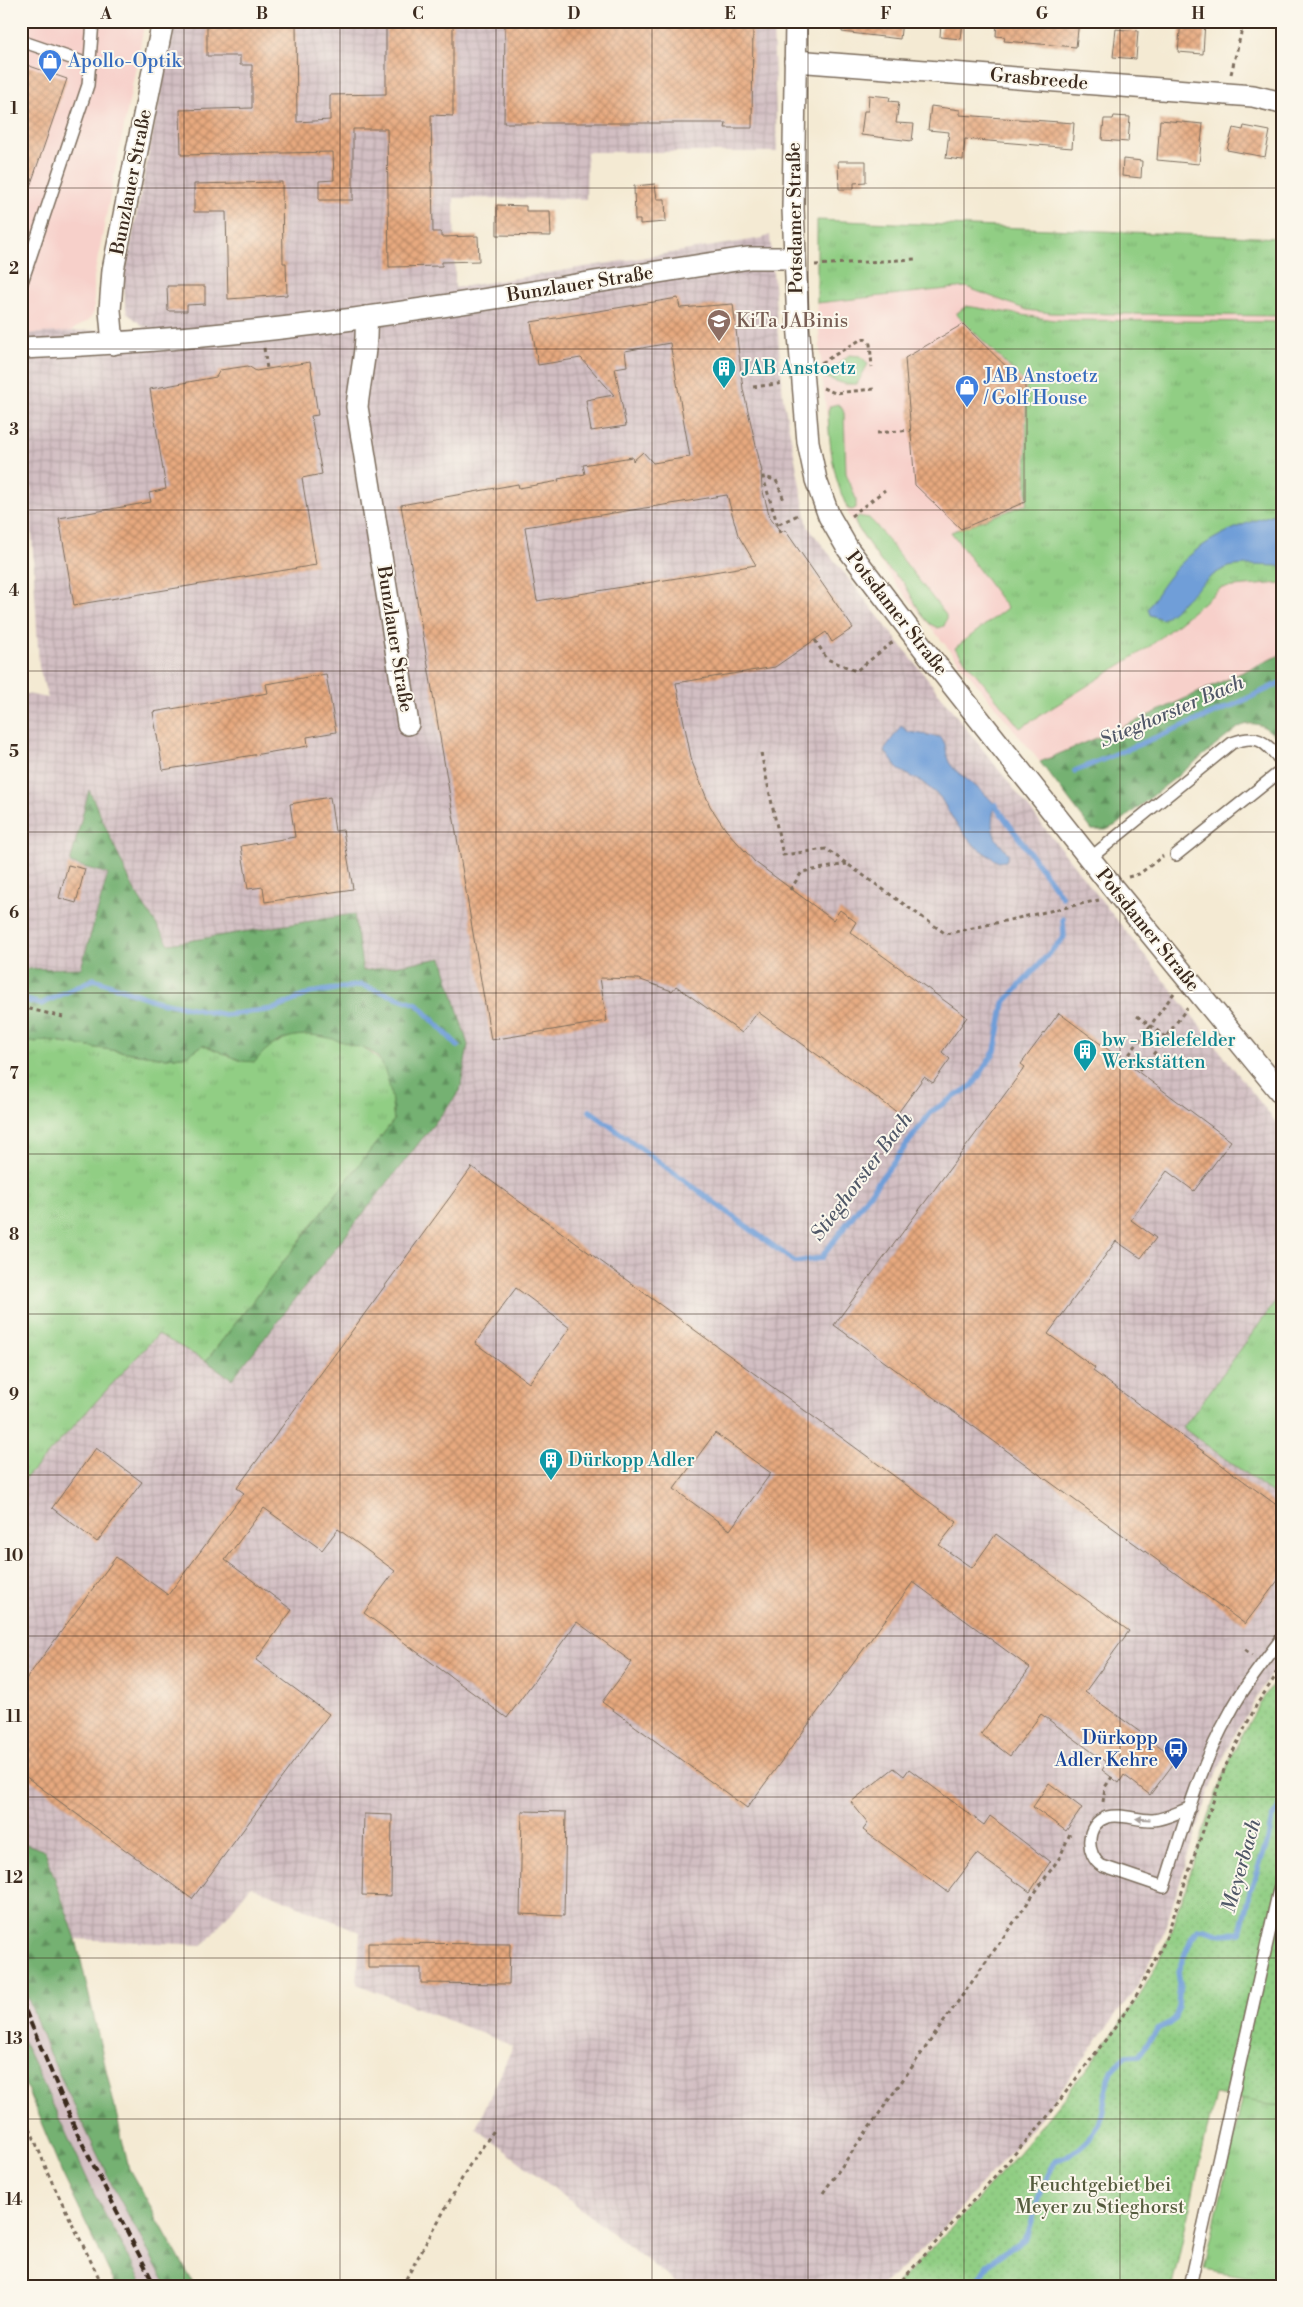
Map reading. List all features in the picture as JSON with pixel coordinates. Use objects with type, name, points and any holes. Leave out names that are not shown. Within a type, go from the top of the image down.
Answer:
[{"type":"street","name":"Bunzlauer Straße","points":[[113,344],[110,310],[113,270],[163,21]]},
{"type":"street","name":"Potsdamer Straße","points":[[796,21],[795,262],[802,381],[812,463],[822,499],[835,528],[877,588],[1089,859],[1106,894],[1282,1094]]},
{"type":"street","name":"Grasbreede","points":[[795,61],[1253,96],[1282,103]]},
{"type":"street","name":"Bunzlauer Straße","points":[[21,348],[113,344],[236,333],[366,317],[749,258],[795,262]]},
{"type":"street","name":"Bunzlauer Straße","points":[[366,317],[367,344],[357,407],[408,724]]},
{"type":"lane","points":[[21,285],[88,85],[93,21]]},
{"type":"lane","points":[[21,41],[91,65]]},
{"type":"lane","points":[[1089,859],[1232,743],[1244,738],[1256,738],[1268,745],[1282,762]]},
{"type":"lane","points":[[1176,856],[1282,770]]},
{"type":"lane","points":[[1190,1808],[1153,1820],[1116,1816],[1106,1817],[1098,1823],[1091,1833],[1089,1844],[1091,1856],[1095,1862],[1102,1866],[1164,1887],[1190,1808],[1220,1732],[1246,1687],[1282,1638]]},
{"type":"lane","points":[[1190,2286],[1282,1876]]},
{"type":"path","points":[[1226,94],[1244,21]]},
{"type":"path","points":[[795,262],[915,260]]},
{"type":"path","points":[[802,381],[825,359],[860,340],[865,339],[870,344],[872,367]]},
{"type":"path","points":[[753,387],[802,381],[835,392],[874,388]]},
{"type":"path","points":[[877,433],[911,430]]},
{"type":"path","points":[[780,533],[779,524],[763,477],[770,477],[776,480],[784,500]]},
{"type":"path","points":[[835,528],[885,490]]},
{"type":"path","points":[[779,524],[798,515]]},
{"type":"path","points":[[815,640],[827,659],[856,671],[894,641]]},
{"type":"path","points":[[761,753],[783,855],[826,849],[946,934],[1106,894],[1126,878],[1139,874],[1162,856],[1176,856]]},
{"type":"path","points":[[790,890],[802,872],[848,864]]},
{"type":"path","points":[[1174,992],[1126,1059],[1133,1066],[1142,1070],[1187,1008]]},
{"type":"path","points":[[21,1007],[63,1017]]},
{"type":"path","points":[[1137,1016],[1166,1037]]},
{"type":"path","points":[[896,2286],[1044,2121],[1116,2026],[1137,1994],[1165,1941],[1224,1766],[1256,1704],[1277,1674],[1263,1663]]},
{"type":"path","points":[[1103,1802],[1105,1787],[1112,1777]]},
{"type":"path","points":[[824,2193],[1060,1857],[1071,1830]]},
{"type":"path","points":[[21,2106],[50,2178],[103,2286]]},
{"type":"path","points":[[402,2286],[469,2166],[495,2129]]},
{"type":"shaded area","points":[[21,21],[145,21],[94,277],[94,312],[89,320],[69,332],[21,334]]},
{"type":"shaded area","points":[[175,21],[773,21],[777,152],[587,152],[586,199],[454,198],[455,288],[763,238],[770,235],[783,397],[808,527],[1282,1130],[1282,1671],[1277,1678],[1271,1674],[1231,1741],[1210,1790],[1161,1940],[1138,1985],[1038,2121],[935,2237],[882,2286],[680,2286],[476,2128],[513,2046],[357,1984],[360,1932],[251,1886],[204,1945],[76,1939],[45,1851],[21,1842],[21,1483],[158,1334],[206,1361],[232,1379],[460,1091],[363,971],[353,914],[169,944],[134,890],[90,791],[108,874],[81,969],[21,969],[21,693],[48,698],[39,667],[32,536],[27,368],[21,368],[21,334],[150,327],[143,326],[127,313],[124,278]]},
{"type":"shaded area","points":[[966,287],[1027,310],[1051,313],[1282,316],[1282,654],[1134,722],[1040,762],[896,584],[872,551],[849,516],[840,490],[831,452],[822,377],[817,303]]},
{"type":"shaded area","points":[[21,1933],[129,2169],[195,2286],[116,2286],[62,2173],[21,2074]]},
{"type":"green space","points":[[817,220],[1282,238],[1282,316],[1051,313],[1027,310],[966,287],[817,303]]},
{"type":"green space","points":[[966,306],[1054,320],[1282,322],[1282,583],[1221,588],[1149,647],[1020,728],[955,648],[1007,608],[951,532],[1027,504],[1026,384],[956,314]]},
{"type":"green space","points":[[849,355],[861,356],[868,364],[857,384],[845,384],[826,378],[827,374]]},
{"type":"green space","points":[[838,404],[844,413],[846,473],[856,499],[856,508],[852,510],[848,509],[835,473],[829,435],[828,411],[830,406]]},
{"type":"green space","points":[[858,516],[869,518],[875,524],[946,615],[944,626],[938,628],[930,624],[922,615],[904,583],[881,562],[856,525],[855,520]]},
{"type":"green space","points":[[1282,654],[1282,744],[1273,734],[1258,724],[1239,727],[1116,825],[1106,830],[1092,830],[1040,762],[1134,722]]},
{"type":"green space","points":[[89,790],[134,890],[169,944],[354,914],[363,971],[442,958],[468,1045],[460,1091],[232,1379],[206,1361],[394,1120],[389,1084],[383,1066],[373,1053],[337,1040],[311,1035],[287,1038],[276,1043],[255,1062],[242,1061],[203,1045],[188,1055],[167,1058],[48,1041],[30,1042],[21,1050],[21,969],[81,968],[108,874],[70,863]]},
{"type":"green space","points":[[309,1034],[345,1041],[367,1051],[376,1058],[388,1078],[394,1120],[206,1361],[158,1334],[21,1483],[21,1050],[30,1042],[48,1041],[167,1058],[188,1055],[203,1045],[242,1061],[290,1036]]},
{"type":"green space","points":[[1282,1293],[1282,1500],[1183,1428]]},
{"type":"green space","name":"Feuchtgebiet bei Meyer zu Stieghorst","points":[[1282,1671],[1282,2106],[1215,2095],[1172,2286],[895,2286],[946,2234],[1019,2153],[1087,2068],[1143,1990],[1166,1943],[1204,1827],[1225,1772],[1250,1720]]},
{"type":"green space","points":[[21,1842],[45,1851],[76,1939],[129,2169],[195,2286],[167,2286],[112,2185],[49,2053],[21,1980]]},
{"type":"green space","points":[[1282,1924],[1282,2283],[1204,2269]]},
{"type":"green space","points":[[21,2036],[97,2200],[144,2286],[116,2286],[62,2173],[21,2074]]},
{"type":"water","points":[[1282,512],[1282,566],[1240,565],[1225,569],[1206,581],[1162,619],[1150,615],[1148,609],[1157,593],[1177,568],[1200,547],[1245,524]]},
{"type":"water","points":[[901,726],[909,732],[943,739],[952,767],[984,793],[995,805],[992,827],[999,843],[1009,854],[1006,861],[998,862],[976,847],[956,824],[940,797],[922,782],[899,770],[884,750]]},
{"type":"building","points":[[207,21],[296,21],[297,122],[330,120],[330,95],[386,94],[386,21],[453,21],[453,116],[431,115],[433,232],[441,232],[441,237],[478,236],[479,261],[442,262],[442,266],[389,267],[387,129],[353,129],[353,200],[319,200],[319,181],[334,180],[333,152],[181,155],[180,110],[252,108],[252,65],[240,65],[240,56],[207,56]]},
{"type":"building","points":[[505,21],[753,21],[752,128],[725,128],[726,123],[504,123]]},
{"type":"building","points":[[842,21],[902,21],[900,39],[842,32]]},
{"type":"building","points":[[941,21],[963,21],[961,39],[940,37]]},
{"type":"building","points":[[997,21],[1079,21],[1076,47],[1004,41],[1005,37],[996,36]]},
{"type":"building","points":[[1181,21],[1205,21],[1203,54],[1178,52]]},
{"type":"building","points":[[1116,29],[1138,31],[1136,59],[1113,57]]},
{"type":"building","points":[[21,63],[67,79],[24,204],[21,204]]},
{"type":"building","points":[[869,95],[890,97],[889,101],[899,102],[896,123],[914,124],[912,141],[861,135],[864,111],[868,111]]},
{"type":"building","points":[[931,106],[960,110],[960,115],[1074,123],[1072,148],[965,139],[963,160],[946,158],[949,132],[928,130]]},
{"type":"building","points":[[1114,116],[1130,117],[1128,142],[1102,140],[1104,119],[1113,119]]},
{"type":"building","points":[[1160,120],[1203,124],[1199,164],[1157,160]]},
{"type":"building","points":[[1244,126],[1270,131],[1265,157],[1227,150],[1233,128],[1243,130]]},
{"type":"building","points":[[1123,159],[1142,161],[1141,178],[1122,176]]},
{"type":"building","points":[[838,161],[866,161],[866,182],[854,183],[854,189],[839,189]]},
{"type":"building","points":[[282,182],[283,263],[286,263],[287,295],[228,299],[226,212],[194,212],[194,184]]},
{"type":"building","points":[[655,184],[657,199],[665,199],[666,222],[640,224],[640,220],[635,220],[634,186]]},
{"type":"building","points":[[497,205],[526,206],[526,211],[550,211],[551,236],[497,235]]},
{"type":"building","points":[[167,286],[205,286],[205,304],[187,305],[187,311],[168,311]]},
{"type":"building","points":[[678,298],[680,308],[733,304],[743,389],[762,472],[762,488],[770,518],[781,532],[785,530],[853,628],[832,642],[826,632],[775,667],[676,683],[692,762],[710,806],[726,830],[755,862],[833,920],[840,910],[856,922],[850,932],[967,1017],[942,1052],[950,1059],[933,1083],[924,1077],[898,1113],[758,1012],[742,1033],[676,986],[672,991],[638,979],[600,978],[607,1021],[491,1040],[401,505],[518,484],[519,488],[559,481],[558,479],[585,474],[583,465],[632,457],[633,461],[643,452],[653,463],[690,457],[670,343],[625,351],[627,366],[615,368],[626,426],[591,431],[586,400],[614,395],[581,358],[538,365],[531,322]],"holes":[[[727,495],[738,535],[756,565],[537,601],[525,527]]]},
{"type":"building","name":"JAB Anstoetz / Golf House","points":[[963,324],[1025,385],[1025,502],[961,529],[915,485],[905,358]]},
{"type":"building","points":[[310,362],[318,415],[311,416],[322,474],[302,478],[316,565],[74,605],[59,518],[151,502],[149,493],[166,489],[150,389],[216,377],[220,370],[248,366],[256,371]]},
{"type":"building","points":[[326,674],[336,732],[307,737],[308,746],[163,770],[153,712],[268,693],[266,684]]},
{"type":"building","points":[[330,797],[335,831],[343,830],[353,889],[265,902],[263,887],[248,889],[241,846],[295,837],[290,804]]},
{"type":"building","points":[[68,865],[85,869],[76,903],[59,898]]},
{"type":"building","points":[[1059,1013],[1231,1141],[1194,1191],[1167,1171],[1131,1220],[1156,1238],[1141,1258],[1116,1241],[1048,1334],[1095,1368],[1093,1371],[1282,1509],[1282,1575],[1245,1624],[834,1325],[1025,1067],[1021,1064]]},
{"type":"building","name":"Dürkopp Adler","points":[[472,1167],[957,1522],[939,1545],[972,1568],[996,1534],[1129,1631],[1085,1692],[1177,1759],[1150,1795],[1124,1775],[1119,1783],[1102,1770],[1107,1763],[1041,1714],[1010,1756],[981,1734],[1030,1668],[913,1582],[747,1808],[602,1702],[632,1662],[577,1622],[507,1718],[364,1613],[395,1571],[338,1529],[322,1550],[264,1508],[225,1560],[292,1610],[256,1660],[329,1714],[192,1899],[21,1773],[21,1686],[116,1557],[168,1595],[244,1493],[237,1488]],"holes":[[[516,1288],[570,1328],[529,1383],[475,1343]],[[715,1433],[771,1473],[730,1530],[674,1489]]]},
{"type":"building","points":[[96,1448],[142,1482],[97,1542],[52,1508]]},
{"type":"building","points":[[894,1768],[904,1776],[909,1769],[984,1825],[990,1816],[1050,1862],[1030,1892],[977,1854],[948,1892],[863,1830],[868,1823],[851,1802]]},
{"type":"building","points":[[1049,1783],[1082,1808],[1066,1831],[1033,1807]]},
{"type":"building","points":[[522,1811],[566,1812],[564,1916],[520,1914]]},
{"type":"building","points":[[364,1814],[392,1815],[391,1896],[362,1895]]},
{"type":"building","points":[[368,1943],[510,1944],[509,1984],[421,1983],[421,1968],[368,1968]]},
{"type":"waterway","name":"Stieghorster Bach","points":[[1075,771],[1234,705],[1282,682]]},
{"type":"waterway","name":"Stieghorster Bach","points":[[995,805],[1062,897]]},
{"type":"waterway","name":"Stieghorster Bach","points":[[590,1111],[795,1262],[821,1258],[932,1111],[973,1085],[995,1051],[1004,1003],[1064,937],[1063,919]]},
{"type":"waterway","points":[[21,999],[41,1004],[94,979],[156,1001],[225,1015],[274,1009],[310,993],[361,985],[417,1004],[458,1046]]},
{"type":"waterway","name":"Meyerbach","points":[[976,2286],[990,2263],[1025,2239],[1042,2187],[1056,2160],[1072,2154],[1091,2137],[1101,2118],[1108,2081],[1113,2070],[1126,2056],[1139,2055],[1158,2029],[1174,2019],[1178,2007],[1180,1984],[1178,1971],[1192,1937],[1198,1930],[1205,1929],[1221,1934],[1240,1933],[1250,1891],[1268,1840],[1272,1817],[1279,1809],[1282,1799]]},
{"type":"railway","points":[[21,2000],[77,2133],[155,2286]]},
{"type":"place","name":"Apollo-Optik","points":[[50,82]]},
{"type":"place","name":"KiTa JABinis","points":[[719,342]]},
{"type":"place","name":"JAB Anstoetz","points":[[724,389]]},
{"type":"place","name":"JAB Anstoetz / Golf House","points":[[967,408]]},
{"type":"place","name":"bw - Bielefelder Werkstätten","points":[[1085,1072]]},
{"type":"place","name":"Dürkopp Adler","points":[[551,1481]]},
{"type":"place","name":"Dürkopp Adler Kehre","points":[[1176,1770]]}]
